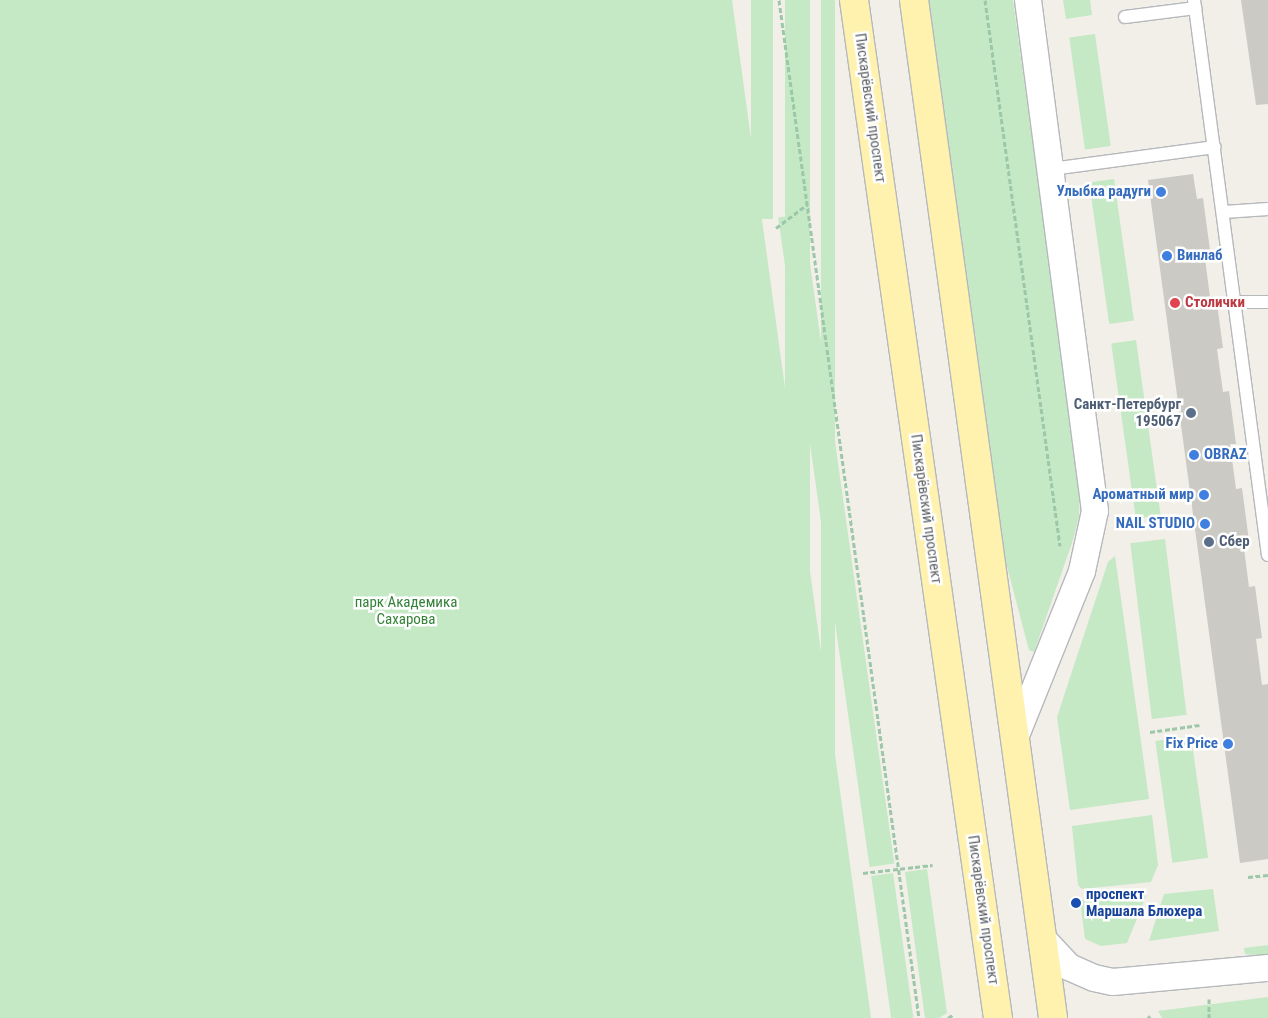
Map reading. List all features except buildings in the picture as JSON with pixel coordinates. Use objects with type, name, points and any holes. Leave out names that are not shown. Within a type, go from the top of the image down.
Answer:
[{"type":"main road","name":"Пискарёвский проспект","points":[[854,0],[998,1018]]},
{"type":"main road","points":[[914,0],[1053,1018]]},
{"type":"street","points":[[1015,738],[1082,571],[1095,511],[1094,485],[1028,0]]},
{"type":"street","points":[[1043,938],[1070,967],[1094,978],[1113,982],[1268,968]]},
{"type":"lane","points":[[1125,17],[1194,4],[1224,212],[1268,554]]},
{"type":"lane","points":[[1052,169],[1215,147]]},
{"type":"lane","points":[[1224,212],[1268,209]]},
{"type":"lane","points":[[1235,302],[1268,302]]},
{"type":"path","points":[[779,0],[919,1018]]},
{"type":"path","points":[[985,0],[1062,559],[1082,571]]},
{"type":"path","points":[[776,228],[807,205]]},
{"type":"path","points":[[1150,732],[1200,725]]},
{"type":"path","points":[[863,873],[933,865]]},
{"type":"path","points":[[1248,877],[1268,875]]},
{"type":"path","points":[[948,1018],[954,1014]]},
{"type":"green space","name":"парк Академика Сахарова","points":[[0,0],[732,0],[871,1018],[0,1018]]},
{"type":"green space","points":[[751,0],[773,0],[773,219],[751,219]]},
{"type":"green space","points":[[785,0],[810,0],[810,871],[785,871]]},
{"type":"green space","points":[[821,0],[835,0],[835,1018],[821,1018]]},
{"type":"green space","points":[[928,0],[1013,0],[1080,487],[1079,516],[1073,540],[1034,652],[1029,650],[1005,559]]},
{"type":"green space","points":[[1063,0],[1090,0],[1092,15],[1066,19]]},
{"type":"green space","points":[[1095,34],[1111,146],[1085,150],[1069,38]]},
{"type":"green space","points":[[1114,179],[1134,321],[1109,324],[1089,182]]},
{"type":"green space","points":[[803,214],[894,864],[870,867],[778,217]]},
{"type":"green space","points":[[1136,340],[1161,515],[1136,519],[1111,343]]},
{"type":"green space","points":[[1165,539],[1187,715],[1152,719],[1130,543]]},
{"type":"green space","points":[[1115,556],[1149,799],[1070,810],[1057,717],[1108,562]]},
{"type":"green space","points":[[1191,736],[1208,858],[1172,863],[1155,741]]},
{"type":"green space","points":[[1152,815],[1158,865],[1151,882],[1082,889],[1078,885],[1072,826]]},
{"type":"green space","points":[[927,869],[947,1013],[939,1018],[925,1018],[905,872]]},
{"type":"green space","points":[[893,873],[913,1018],[891,1018],[871,876]]},
{"type":"green space","points":[[1213,889],[1219,931],[1149,941],[1164,894]]},
{"type":"green space","points":[[1147,894],[1127,943],[1101,946],[1085,939],[1080,900]]},
{"type":"green space","points":[[1268,945],[1268,956],[1245,954],[1244,948]]},
{"type":"green space","points":[[1268,997],[1268,1018],[1162,1018],[1158,1011]]},
{"type":"place","name":"Улыбка радуги","points":[[1161,192]]},
{"type":"place","name":"Винлаб","points":[[1167,256]]},
{"type":"place","name":"Столички","points":[[1175,303]]},
{"type":"place","name":"Санкт-Петербург 195067","points":[[1191,413]]},
{"type":"place","name":"OBRAZ","points":[[1194,455]]},
{"type":"place","name":"Ароматный мир","points":[[1204,495]]},
{"type":"place","name":"NAIL STUDIO","points":[[1205,524]]},
{"type":"place","name":"Сбер","points":[[1209,542]]},
{"type":"place","name":"Fix Price","points":[[1228,744]]},
{"type":"place","name":"проспект Маршала Блюхера","points":[[1076,903]]}]
